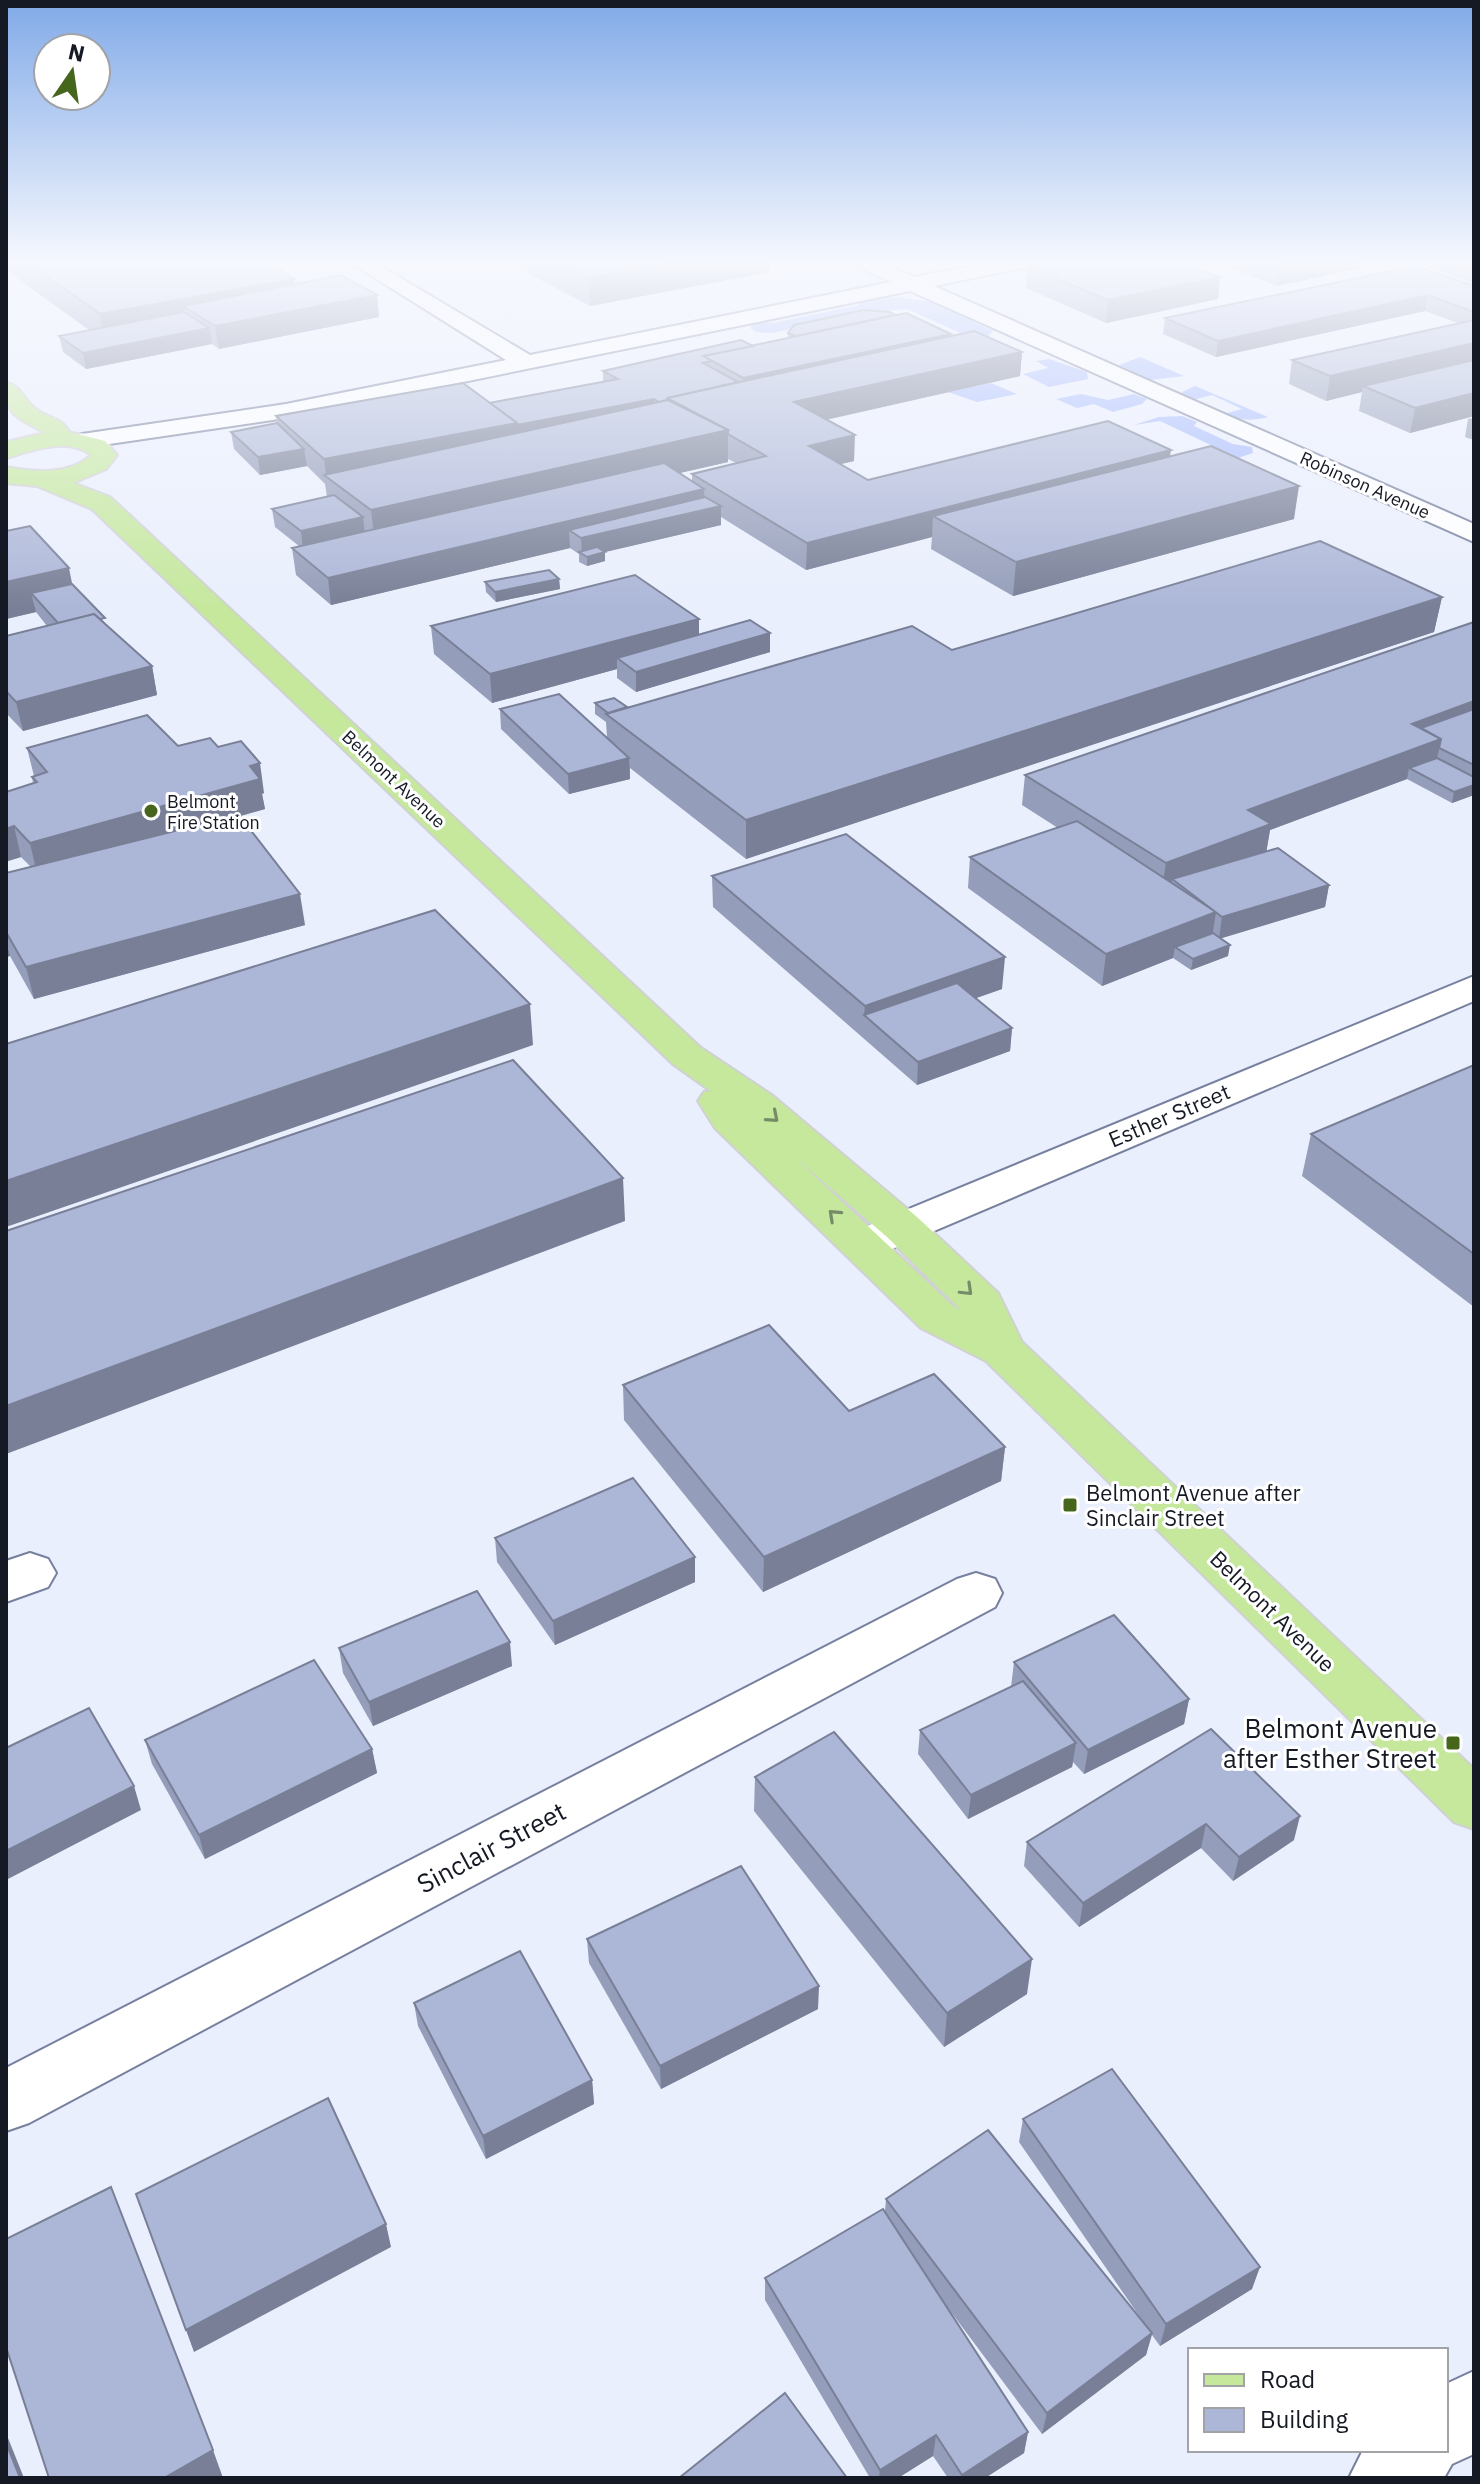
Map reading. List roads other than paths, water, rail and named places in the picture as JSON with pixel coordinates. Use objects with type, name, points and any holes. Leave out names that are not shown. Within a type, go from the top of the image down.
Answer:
[{"type":"main road","points":[[6,389],[27,414],[70,440]]},
{"type":"main road","points":[[6,476],[42,479],[94,465],[104,455],[101,449],[70,440],[10,442]]},
{"type":"main road","name":"Belmont Avenue","points":[[94,465],[101,503]]},
{"type":"main road","name":"Belmont Avenue","points":[[42,479],[101,503],[687,1056],[730,1119],[883,1235],[937,1317],[1002,1350],[1474,1805]]},
{"type":"street","points":[[70,440],[286,411],[453,377]]},
{"type":"street","name":"Robinson Avenue","points":[[1120,377],[1474,534]]},
{"type":"street","points":[[94,465],[188,434],[241,425],[286,411]]},
{"type":"street","name":"Esther Street","points":[[883,1235],[1474,987]]},
{"type":"street","name":"Sinclair Street","points":[[6,2101],[976,1593]]},
{"type":"street","points":[[1448,2428],[1474,2407]]},
{"type":"street","points":[[1386,2478],[1418,2452]]},
{"type":"place","name":"Belmont Fire Station","points":[[151,811]]},
{"type":"place","name":"Belmont Avenue after Sinclair Street","points":[[1070,1505]]},
{"type":"place","name":"Belmont Avenue after Esther Street","points":[[1453,1743]]}]
